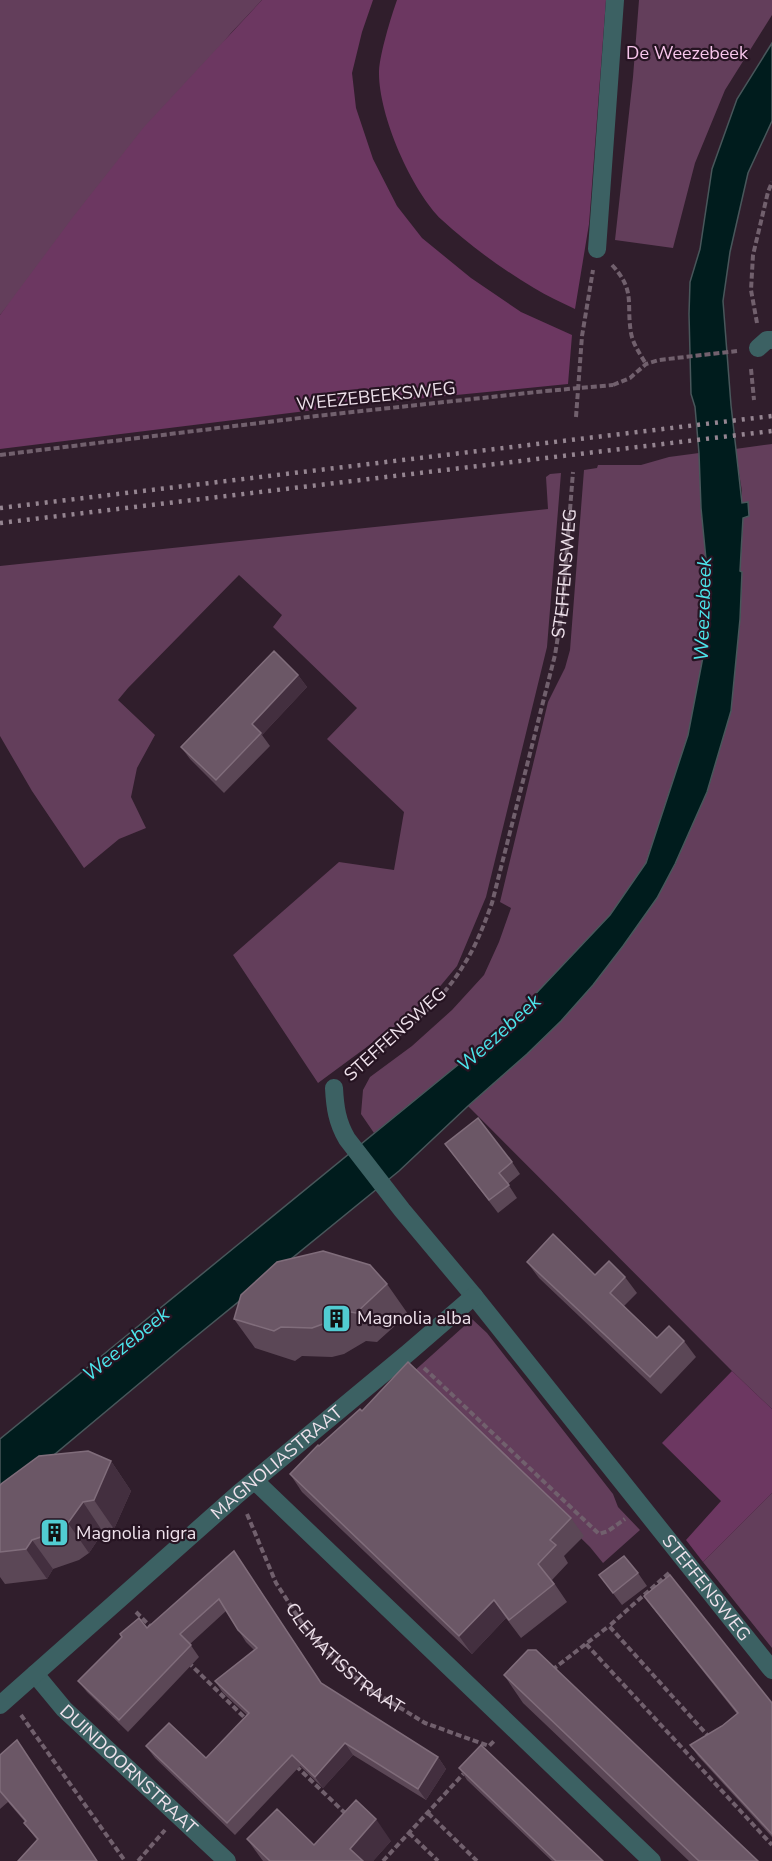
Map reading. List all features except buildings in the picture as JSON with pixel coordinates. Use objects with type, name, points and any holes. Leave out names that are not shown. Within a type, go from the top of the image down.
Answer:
[{"type":"street","points":[[597,249],[615,0]]},
{"type":"street","name":"STEFFENSWEG","points":[[333,1088],[336,1114],[347,1139],[772,1670]]},
{"type":"street","name":"MAGNOLIASTRAAT","points":[[4,1701],[238,1494],[474,1296]]},
{"type":"street","points":[[255,1481],[652,1861]]},
{"type":"street","name":"DUINDOORNSTRAAT","points":[[35,1674],[64,1710],[227,1861]]},
{"type":"path","points":[[754,400],[760,349],[751,290],[753,255],[772,182]]},
{"type":"path","points":[[597,249],[623,279],[630,303],[631,333],[646,364]]},
{"type":"path","points":[[576,417],[586,310],[597,249]]},
{"type":"path","name":"WEEZEBEEKSWEG","points":[[0,455],[316,416],[613,385],[630,378],[646,364],[665,359],[738,351]]},
{"type":"path","name":"STEFFENSWEG","points":[[333,1088],[444,993],[463,968],[480,936],[492,903],[555,655],[562,611],[573,472]]},
{"type":"path","points":[[408,1353],[599,1534],[621,1522],[641,1507]]},
{"type":"path","name":"CLEMATISSTRAAT","points":[[238,1494],[276,1583],[302,1623],[327,1652],[366,1687],[425,1723],[489,1746]]},
{"type":"path","points":[[550,1671],[609,1626],[684,1560]]},
{"type":"path","points":[[121,1598],[154,1630]]},
{"type":"path","points":[[609,1626],[710,1738]]},
{"type":"path","points":[[586,1644],[772,1845]]},
{"type":"path","points":[[180,1654],[254,1727]]},
{"type":"path","points":[[4,1701],[125,1861]]},
{"type":"path","points":[[482,1755],[509,1725]]},
{"type":"path","points":[[290,1761],[348,1815]]},
{"type":"path","points":[[383,1861],[466,1771]]},
{"type":"path","points":[[428,1813],[477,1861]]},
{"type":"path","points":[[138,1861],[178,1815]]},
{"type":"path","points":[[409,1833],[438,1861]]},
{"type":"path","points":[[381,1846],[389,1854]]},
{"type":"green space","points":[[0,0],[262,0],[231,33],[0,315]]},
{"type":"green space","name":"De Weezebeek","points":[[639,0],[772,0],[772,15],[725,90],[695,163],[673,248],[615,240]]},
{"type":"green space","points":[[772,444],[772,1409],[468,1106],[527,1054],[593,985],[657,898],[675,864],[707,792],[731,711],[740,619],[743,518],[749,516],[748,502],[742,504],[735,449]]},
{"type":"green space","points":[[699,453],[701,508],[708,580],[708,612],[703,657],[688,735],[646,863],[610,915],[526,1004],[486,1042],[374,1133],[361,1114],[363,1090],[370,1077],[412,1046],[452,1010],[484,975],[511,908],[500,902],[548,702],[565,668],[570,650],[584,470],[597,468],[598,465],[641,465],[669,457]]},
{"type":"green space","points":[[561,473],[547,647],[486,897],[457,966],[437,990],[402,1021],[318,1083],[233,955],[339,862],[394,870],[404,812],[327,739],[357,708],[273,627],[282,615],[239,575],[118,700],[155,735],[137,768],[131,797],[146,828],[119,839],[84,868],[32,791],[0,736],[0,566],[548,509],[546,477],[550,474]]},
{"type":"green space","points":[[472,1319],[487,1333],[613,1494],[618,1507],[640,1530],[603,1563],[590,1547],[412,1373]]},
{"type":"green space","points":[[772,1493],[772,1648],[703,1562]]},
{"type":"shaded area","points":[[262,0],[373,0],[352,73],[356,108],[373,159],[397,206],[422,238],[471,278],[521,312],[572,335],[568,384],[354,405],[0,449],[0,315],[144,127]]},
{"type":"shaded area","points":[[397,0],[606,0],[589,224],[575,309],[544,294],[498,265],[442,220],[430,207],[408,171],[390,129],[380,89],[381,55]]},
{"type":"shaded area","points":[[732,1371],[772,1409],[772,1493],[703,1562],[686,1540],[721,1501],[662,1443]]},
{"type":"water","name":"Weezebeek","points":[[772,43],[772,121],[748,173],[730,252],[723,301],[742,503],[748,502],[749,516],[743,518],[740,619],[731,711],[707,792],[657,898],[593,985],[527,1054],[399,1171],[0,1500],[0,1439],[486,1042],[526,1004],[610,915],[646,863],[688,735],[703,657],[708,612],[708,580],[701,508],[699,453],[695,407],[691,394],[690,282],[700,249],[712,169],[737,99]]},
{"type":"railway","points":[[0,508],[772,416]]},
{"type":"railway","points":[[0,523],[772,431]]},
{"type":"place","name":"Magnolia alba","points":[[336,1318]]},
{"type":"place","name":"Magnolia nigra","points":[[55,1533]]}]
